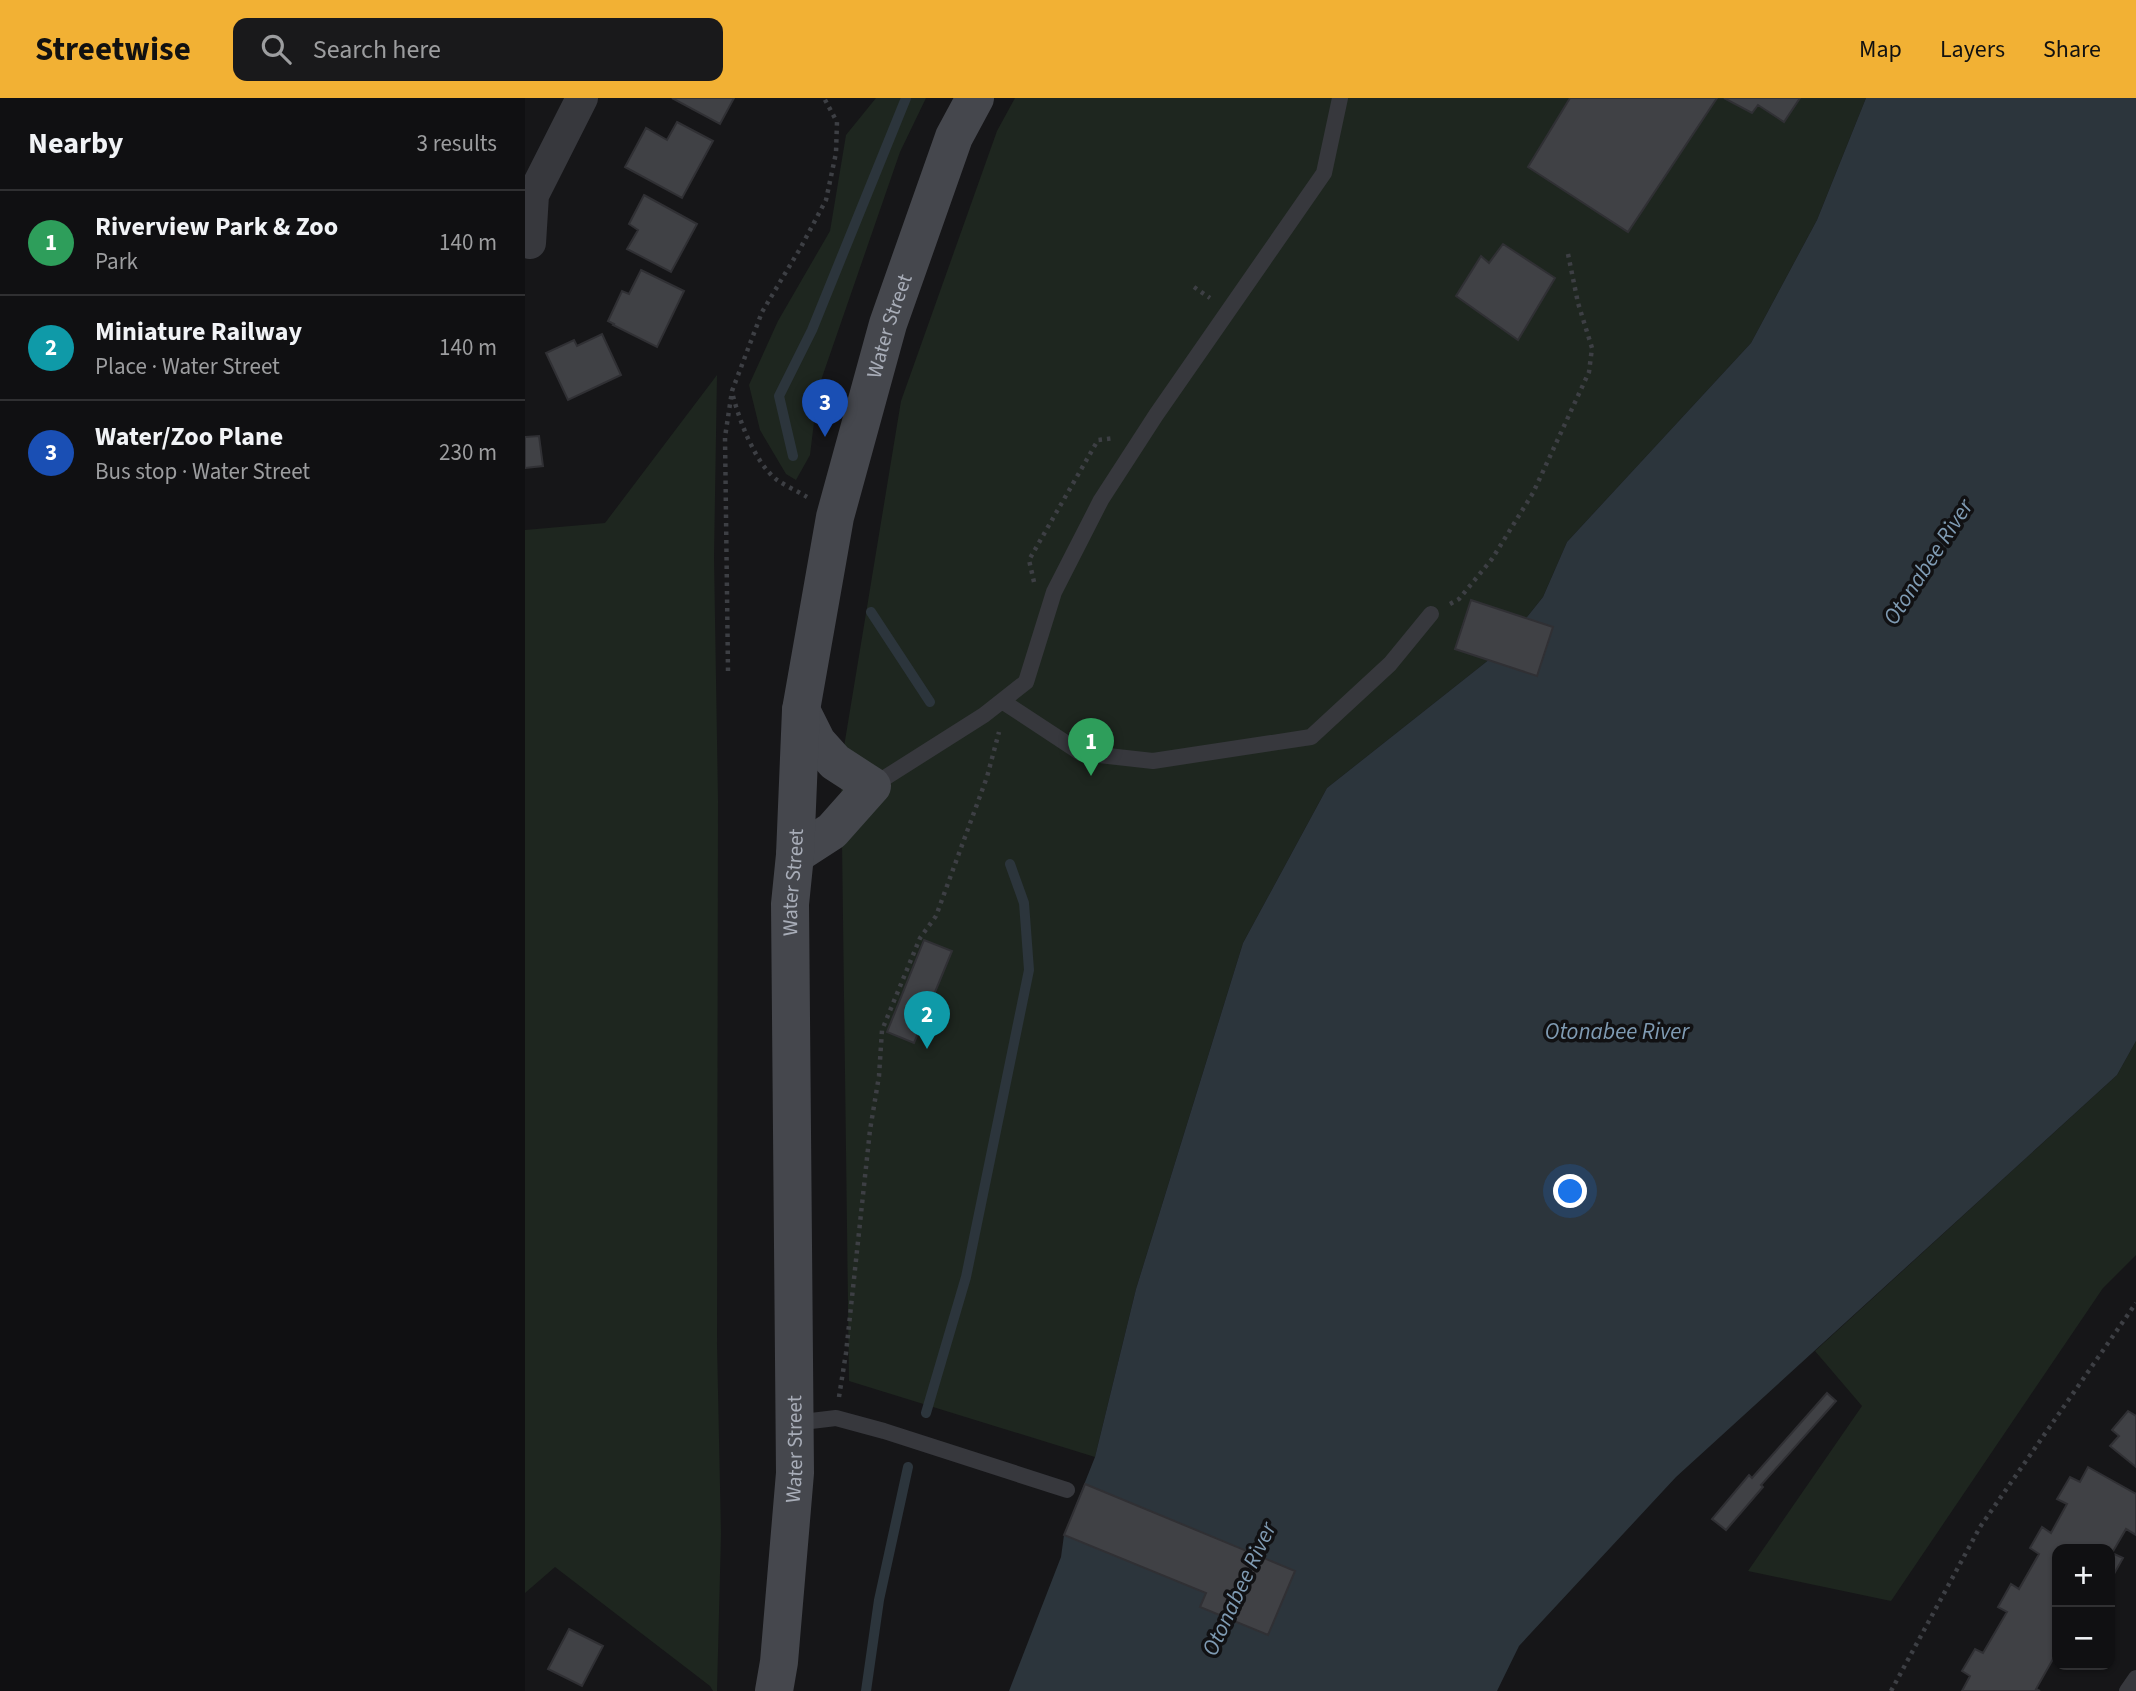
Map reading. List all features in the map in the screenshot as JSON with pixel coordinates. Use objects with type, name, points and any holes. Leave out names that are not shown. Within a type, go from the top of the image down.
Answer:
[{"type":"main road","name":"Water Street","points":[[774,1691],[779,1662],[795,1473],[790,904],[795,855],[801,710],[835,517],[888,324],[954,137],[975,98]]},
{"type":"main road","points":[[795,855],[832,831],[872,786],[835,762],[817,742],[801,710]]},
{"type":"street","points":[[530,243],[533,195],[582,98]]},
{"type":"lane","points":[[872,786],[1004,703],[1026,682],[1054,592],[1101,500],[1156,415],[1324,173],[1340,98]]},
{"type":"lane","points":[[1004,703],[1081,753],[1153,761],[1311,737],[1390,664],[1431,614]]},
{"type":"lane","points":[[795,1423],[836,1418],[1067,1490]]},
{"type":"lane","points":[[2127,1691],[2136,1678]]},
{"type":"path","points":[[729,671],[725,437],[732,391],[762,312],[826,200],[836,152],[837,122],[824,98]]},
{"type":"path","points":[[1431,614],[1459,599],[1492,559],[1533,493],[1590,372],[1592,348],[1578,303],[1568,254]]},
{"type":"path","points":[[732,391],[740,420],[753,449],[775,479],[807,497]]},
{"type":"path","points":[[836,1418],[846,1353],[870,1130],[879,1076],[882,1030],[920,938],[936,916],[987,777],[1004,703]]},
{"type":"path","points":[[1891,1691],[1980,1527],[2136,1303]]},
{"type":"shaded area","points":[[876,98],[926,98],[900,152],[818,389],[810,455],[796,480],[786,474],[760,430],[749,385],[778,321],[830,231],[846,135]]},
{"type":"shaded area","points":[[1015,98],[1866,98],[1817,220],[1751,343],[1567,542],[1543,597],[1500,651],[1327,788],[1243,943],[1136,1289],[1095,1457],[849,1381],[841,765],[901,401],[997,131]]},
{"type":"shaded area","points":[[717,375],[714,557],[718,801],[717,1344],[721,1534],[717,1691],[713,1691],[555,1567],[525,1593],[525,530],[605,523]]},
{"type":"shaded area","points":[[2136,1041],[2136,1255],[2103,1288],[1891,1601],[1748,1571],[1862,1406],[1815,1351],[2117,1075]]},
{"type":"water","name":"Otonabee River","points":[[1866,98],[2136,98],[2136,1041],[2117,1075],[1676,1477],[1519,1646],[1497,1691],[1009,1691],[1061,1557],[1064,1535],[1095,1457],[1136,1289],[1243,943],[1327,788],[1500,651],[1543,597],[1567,542],[1751,343],[1817,220]]},
{"type":"building","points":[[672,98],[734,98],[720,124]]},
{"type":"building","points":[[1570,98],[1717,98],[1628,232],[1528,167]]},
{"type":"building","points":[[1724,98],[1800,98],[1784,122],[1758,105],[1752,113]]},
{"type":"building","points":[[677,122],[713,141],[682,198],[625,167],[646,128],[667,140]]},
{"type":"building","points":[[644,195],[697,224],[671,272],[627,249],[638,230],[629,224]]},
{"type":"building","points":[[1503,244],[1555,278],[1518,340],[1456,296],[1481,256],[1489,263]]},
{"type":"building","points":[[641,270],[684,291],[657,347],[608,321],[622,291],[629,294]]},
{"type":"building","points":[[602,334],[621,375],[568,400],[546,353],[574,340],[577,346]]},
{"type":"building","points":[[539,436],[543,466],[525,468],[525,437]]},
{"type":"building","points":[[1471,600],[1553,627],[1537,676],[1455,649]]},
{"type":"building","points":[[924,940],[952,951],[914,1043],[887,1032]]},
{"type":"building","points":[[1827,1393],[1836,1401],[1761,1485],[1763,1487],[1726,1530],[1712,1519],[1749,1475],[1752,1478]]},
{"type":"building","points":[[2128,1411],[2136,1416],[2136,1467],[2110,1446],[2119,1436],[2112,1430]]},
{"type":"building","points":[[2088,1467],[2136,1494],[2136,1535],[2126,1529],[2115,1548],[2115,1544],[2052,1544],[2052,1661],[2036,1689],[2040,1691],[1962,1691],[1970,1676],[1962,1671],[1975,1649],[1983,1653],[2007,1612],[1998,1607],[2011,1584],[2019,1589],[2039,1554],[2030,1548],[2042,1527],[2051,1533],[2067,1504],[2057,1499],[2070,1477],[2080,1482]]},
{"type":"building","points":[[1085,1484],[1295,1571],[1268,1635],[1200,1607],[1206,1593],[1064,1535]]},
{"type":"building","points":[[2115,1554],[2123,1558],[2115,1572]]},
{"type":"building","points":[[569,1629],[603,1646],[582,1686],[548,1669]]},
{"type":"waterway","points":[[793,456],[779,396],[812,330],[906,98]]},
{"type":"waterway","points":[[871,612],[930,702]]},
{"type":"waterway","points":[[926,1413],[966,1277],[1029,970],[1024,903],[1010,864]]},
{"type":"waterway","points":[[866,1691],[879,1600],[908,1467]]},
{"type":"place","name":"Water/Zoo Plane","points":[[825,437]]},
{"type":"place","name":"Riverview Park & Zoo","points":[[1091,776]]},
{"type":"place","name":"Miniature Railway","points":[[927,1049]]}]
